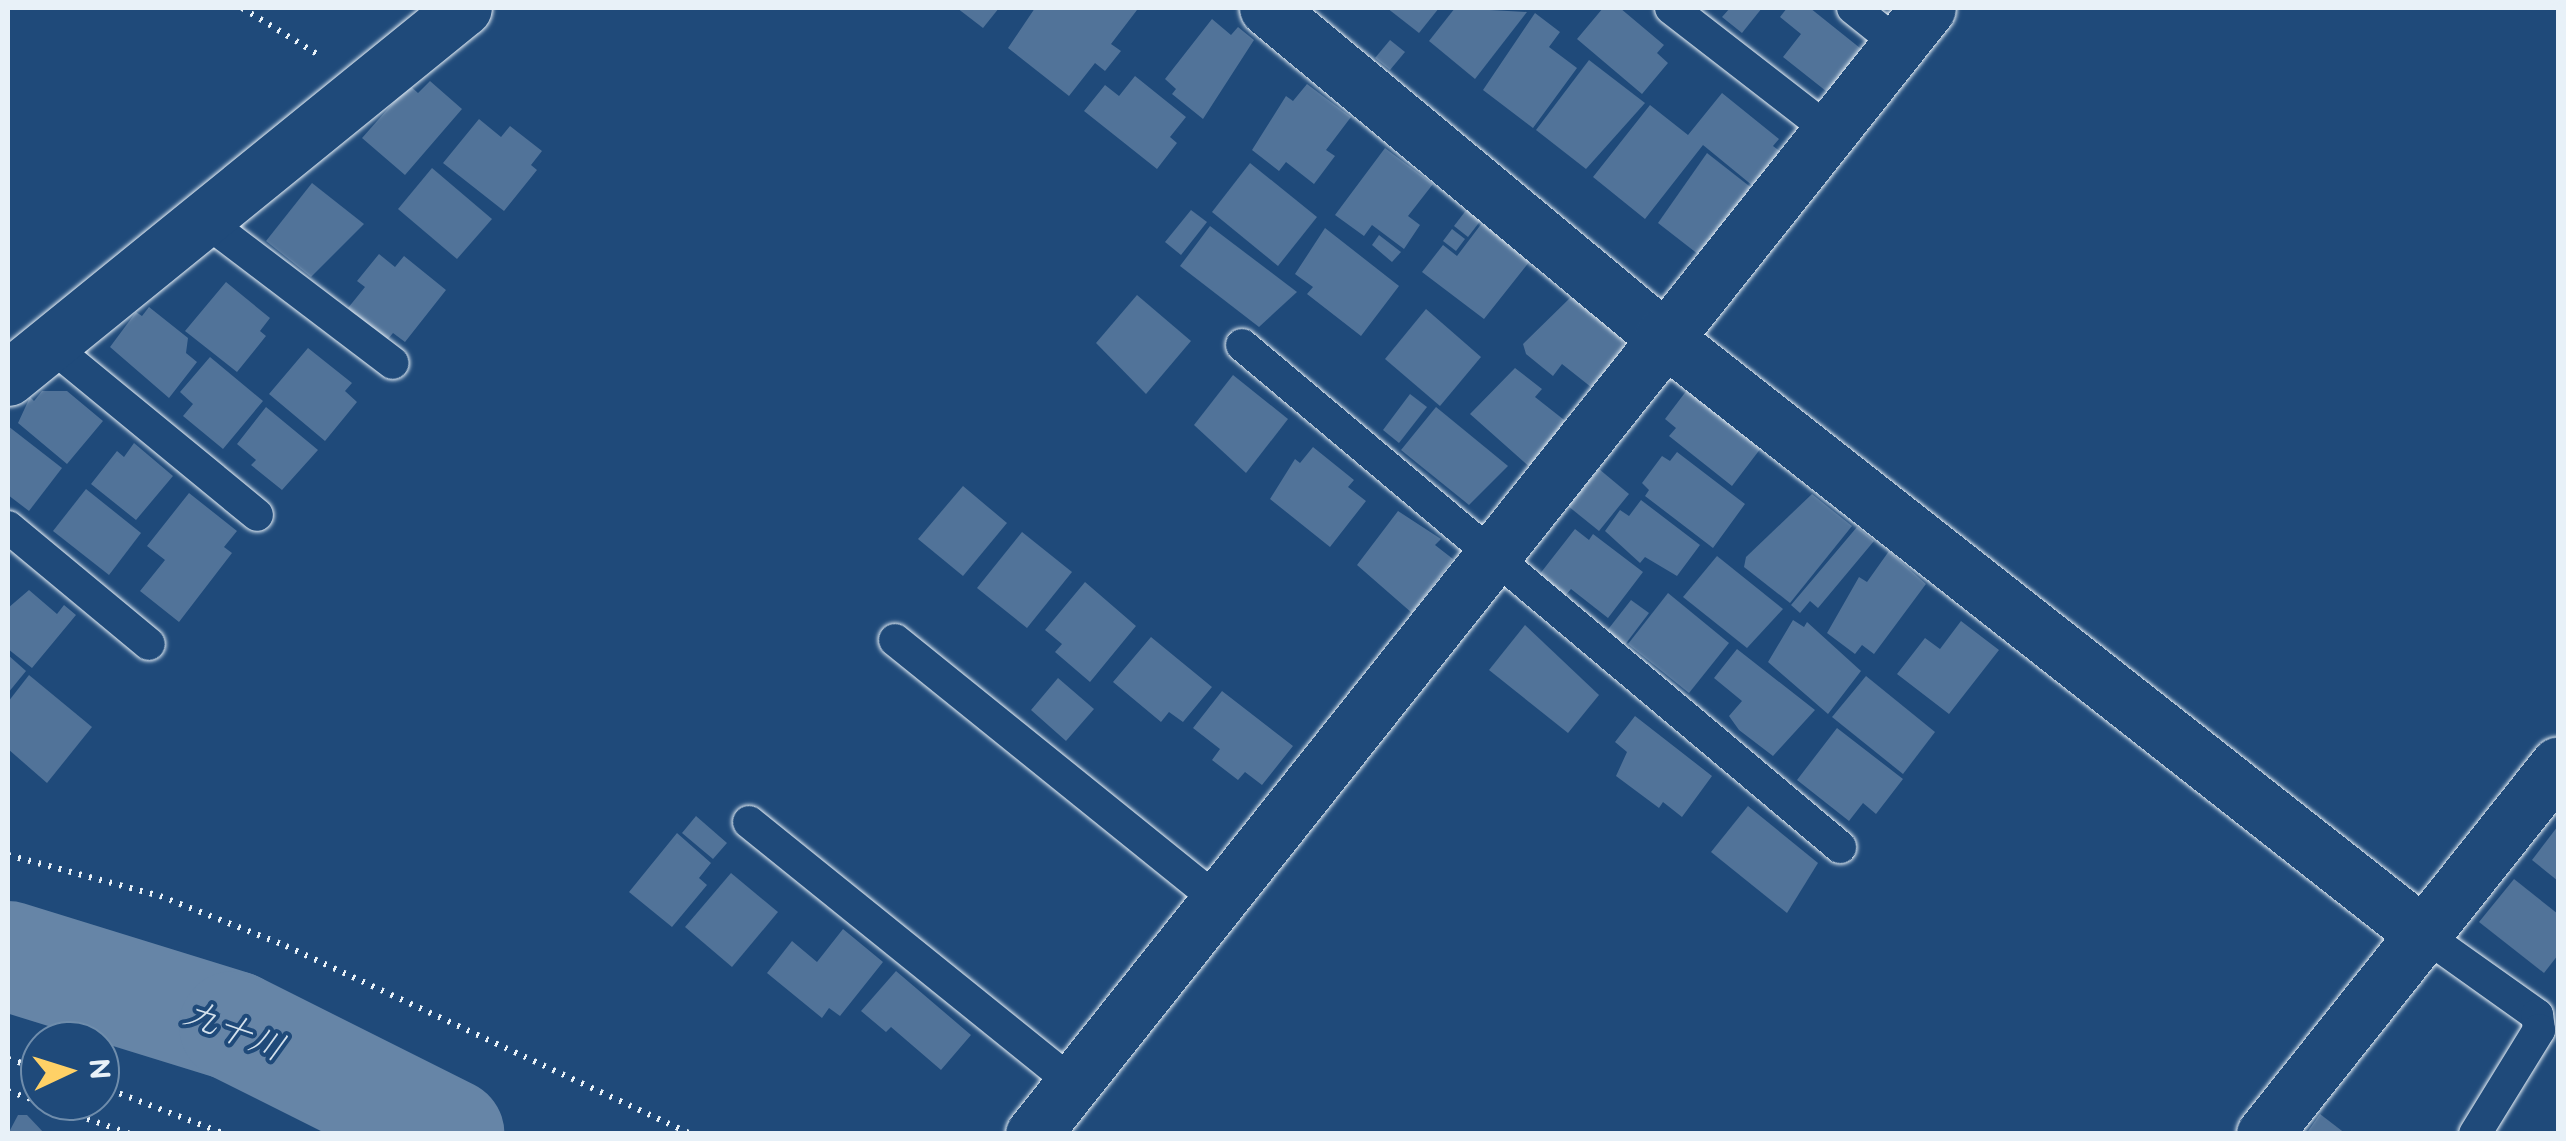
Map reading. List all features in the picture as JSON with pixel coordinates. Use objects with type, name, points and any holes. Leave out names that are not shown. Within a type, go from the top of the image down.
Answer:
[{"type":"street","points":[[28,361],[464,8]]},
{"type":"street","points":[[1268,8],[1662,336],[2423,934]]},
{"type":"street","points":[[1032,1134],[1662,336],[1913,26]]},
{"type":"street","points":[[2264,1134],[2558,765]]},
{"type":"lane","points":[[1671,8],[1828,130]]},
{"type":"lane","points":[[1854,8],[1913,26]]},
{"type":"lane","points":[[203,219],[393,363]]},
{"type":"lane","points":[[1242,345],[1490,558],[1840,847]]},
{"type":"lane","points":[[28,361],[257,515]]},
{"type":"lane","points":[[8,527],[149,644]]},
{"type":"lane","points":[[895,640],[1218,901]]},
{"type":"lane","points":[[749,822],[1073,1083]]},
{"type":"lane","points":[[2423,934],[2538,1015],[2538,1030],[2475,1134]]},
{"type":"path","points":[[242,8],[316,52],[354,97]]},
{"type":"path","points":[[8,855],[160,896],[286,946],[691,1134]]},
{"type":"path","points":[[8,1091],[131,1134]]},
{"type":"path","points":[[120,1094],[225,1134]]},
{"type":"building","points":[[957,8],[999,8],[983,28]]},
{"type":"building","points":[[1035,8],[1137,10],[1111,44],[1121,51],[1105,71],[1095,63],[1069,96],[1008,48]]},
{"type":"building","points":[[1387,8],[1439,8],[1419,33]]},
{"type":"building","points":[[1455,8],[1527,12],[1475,79],[1429,41]]},
{"type":"building","points":[[1603,8],[1620,8],[1664,45],[1657,53],[1668,63],[1642,94],[1577,39]]},
{"type":"building","points":[[1730,8],[1762,8],[1742,33],[1722,17]]},
{"type":"building","points":[[1787,8],[1810,8],[1865,52],[1831,95],[1783,57],[1801,34],[1780,17]]},
{"type":"building","points":[[1535,13],[1560,32],[1549,47],[1577,68],[1533,128],[1483,90]]},
{"type":"building","points":[[1212,19],[1231,35],[1238,27],[1254,40],[1203,119],[1172,94],[1176,89],[1165,79]]},
{"type":"building","points":[[1390,40],[1405,52],[1390,70],[1375,58]]},
{"type":"building","points":[[1589,60],[1645,103],[1586,169],[1536,130]]},
{"type":"building","points":[[1135,76],[1186,117],[1170,137],[1177,143],[1157,169],[1084,111],[1105,85],[1119,96]]},
{"type":"building","points":[[430,81],[462,109],[405,175],[362,138],[409,85],[418,93]]},
{"type":"building","points":[[1307,84],[1351,117],[1326,150],[1335,156],[1314,184],[1286,162],[1279,171],[1252,150],[1286,96],[1293,101]]},
{"type":"building","points":[[1722,93],[1779,139],[1773,146],[1781,152],[1753,186],[1703,145],[1645,219],[1593,177],[1650,105],[1688,135]]},
{"type":"building","points":[[479,119],[501,137],[510,126],[542,151],[531,165],[537,170],[504,211],[443,163]]},
{"type":"building","points":[[1385,148],[1433,184],[1408,216],[1420,225],[1404,249],[1372,225],[1364,236],[1335,215]]},
{"type":"building","points":[[1707,153],[1753,189],[1703,258],[1658,223]]},
{"type":"building","points":[[1250,163],[1317,217],[1278,266],[1212,212]]},
{"type":"building","points":[[432,168],[492,219],[457,259],[398,209]]},
{"type":"building","points":[[312,183],[364,224],[311,277],[266,241]]},
{"type":"building","points":[[1467,209],[1481,220],[1468,237],[1454,226]]},
{"type":"building","points":[[1191,210],[1207,222],[1181,255],[1165,242]]},
{"type":"building","points":[[1482,223],[1530,261],[1484,319],[1422,272],[1443,245],[1457,256]]},
{"type":"building","points":[[1210,226],[1297,292],[1259,327],[1180,266]]},
{"type":"building","points":[[1325,228],[1399,286],[1361,336],[1307,294],[1313,287],[1295,274]]},
{"type":"building","points":[[1452,229],[1465,239],[1456,251],[1443,241]]},
{"type":"building","points":[[1379,235],[1401,252],[1392,262],[1372,245]]},
{"type":"building","points":[[379,254],[395,267],[404,256],[446,290],[405,342],[393,333],[383,345],[348,308],[365,287],[357,281]]},
{"type":"building","points":[[226,282],[270,318],[260,331],[266,336],[237,372],[185,331]]},
{"type":"building","points":[[1137,295],[1191,341],[1146,394],[1096,343]]},
{"type":"building","points":[[1572,296],[1622,336],[1624,355],[1596,391],[1562,364],[1553,376],[1526,354],[1523,344]]},
{"type":"building","points":[[149,307],[188,338],[186,353],[197,362],[169,398],[110,347],[136,312],[142,316]]},
{"type":"building","points":[[1426,309],[1481,357],[1440,406],[1385,359]]},
{"type":"building","points":[[308,348],[352,383],[345,391],[357,402],[325,441],[269,394]]},
{"type":"building","points":[[210,357],[263,401],[223,449],[183,416],[193,404],[180,392]]},
{"type":"building","points":[[1515,368],[1542,389],[1535,397],[1568,423],[1532,469],[1470,414]]},
{"type":"building","points":[[1233,375],[1288,419],[1246,473],[1194,425]]},
{"type":"building","points":[[1687,390],[1761,448],[1732,486],[1669,436],[1676,428],[1665,419]]},
{"type":"building","points":[[42,391],[67,391],[103,421],[67,464],[18,423],[30,397],[34,401]]},
{"type":"building","points":[[1410,394],[1427,407],[1399,443],[1383,430]]},
{"type":"building","points":[[266,407],[318,450],[282,490],[251,465],[256,460],[237,444]]},
{"type":"building","points":[[1436,407],[1508,466],[1469,505],[1401,450]]},
{"type":"building","points":[[8,426],[62,468],[29,511],[8,495]]},
{"type":"building","points":[[134,443],[173,476],[136,520],[91,484],[117,451],[124,457]]},
{"type":"building","points":[[1313,447],[1354,480],[1348,487],[1366,501],[1330,547],[1270,499],[1295,459],[1300,463]]},
{"type":"building","points":[[1677,452],[1745,504],[1713,548],[1645,496],[1649,490],[1642,483],[1662,456],[1670,461]]},
{"type":"building","points":[[1599,469],[1629,494],[1599,531],[1568,506]]},
{"type":"building","points":[[963,486],[1007,523],[963,576],[918,539]]},
{"type":"building","points":[[86,489],[141,533],[109,575],[53,531]]},
{"type":"building","points":[[189,493],[237,531],[224,547],[232,553],[179,622],[140,591],[165,560],[147,546]]},
{"type":"building","points":[[1812,494],[1852,526],[1790,603],[1744,567],[1746,557]]},
{"type":"building","points":[[1641,500],[1700,545],[1677,576],[1645,557],[1640,563],[1605,531],[1620,510],[1629,516]]},
{"type":"building","points":[[1398,511],[1441,539],[1435,545],[1453,559],[1412,613],[1357,565]]},
{"type":"building","points":[[1857,527],[1874,541],[1818,608],[1810,601],[1800,613],[1791,605]]},
{"type":"building","points":[[1575,529],[1589,540],[1593,534],[1643,572],[1608,618],[1571,589],[1565,596],[1539,575]]},
{"type":"building","points":[[1022,532],[1072,572],[1027,628],[977,588]]},
{"type":"building","points":[[1889,551],[1926,584],[1874,654],[1862,645],[1855,654],[1827,633],[1859,577],[1867,582]]},
{"type":"building","points":[[1717,556],[1783,609],[1747,648],[1683,597]]},
{"type":"building","points":[[1085,582],[1136,626],[1090,682],[1055,652],[1062,644],[1045,630]]},
{"type":"building","points":[[29,590],[57,614],[64,605],[76,615],[32,668],[8,649],[8,608]]},
{"type":"building","points":[[1668,593],[1729,643],[1689,693],[1628,644]]},
{"type":"building","points":[[1631,600],[1649,613],[1624,646],[1606,632]]},
{"type":"building","points":[[1793,620],[1804,627],[1807,622],[1861,671],[1828,714],[1768,662]]},
{"type":"building","points":[[1961,621],[1999,650],[1949,714],[1897,674],[1925,638],[1940,649]]},
{"type":"building","points":[[1525,625],[1599,695],[1568,733],[1489,670]]},
{"type":"building","points":[[1151,637],[1212,687],[1183,722],[1169,712],[1161,722],[1113,682]]},
{"type":"building","points":[[1737,649],[1815,710],[1773,756],[1739,730],[1729,716],[1742,701],[1714,678]]},
{"type":"building","points":[[8,655],[26,671],[8,693]]},
{"type":"building","points":[[29,675],[92,727],[47,783],[8,749],[8,702]]},
{"type":"building","points":[[1866,676],[1935,732],[1903,774],[1832,717]]},
{"type":"building","points":[[1058,678],[1094,709],[1066,741],[1031,710]]},
{"type":"building","points":[[1222,691],[1293,746],[1262,785],[1245,772],[1238,780],[1212,760],[1220,749],[1193,728]]},
{"type":"building","points":[[1635,716],[1712,776],[1682,817],[1663,802],[1659,808],[1616,776],[1627,752],[1615,742]]},
{"type":"building","points":[[1837,728],[1903,779],[1876,814],[1863,803],[1849,821],[1797,780]]},
{"type":"building","points":[[1748,806],[1818,863],[1787,913],[1711,852]]},
{"type":"building","points":[[696,816],[727,843],[713,859],[682,833]]},
{"type":"building","points":[[2558,826],[2558,881],[2532,860]]},
{"type":"building","points":[[677,833],[711,863],[699,878],[707,885],[672,927],[629,892]]},
{"type":"building","points":[[731,873],[778,912],[732,967],[685,927]]},
{"type":"building","points":[[2514,879],[2558,914],[2558,955],[2544,973],[2479,922]]},
{"type":"building","points":[[843,929],[883,962],[840,1016],[829,1008],[822,1018],[767,973],[792,941],[817,962]]},
{"type":"building","points":[[896,971],[971,1035],[941,1070],[891,1027],[886,1032],[861,1011]]},
{"type":"building","points":[[2320,1114],[2346,1134],[2306,1134]]},
{"type":"building","points":[[20,1115],[20,1121],[33,1121],[45,1134],[8,1134]]},
{"type":"waterway","name":"九十川","points":[[8,956],[234,1026],[450,1134]]}]
